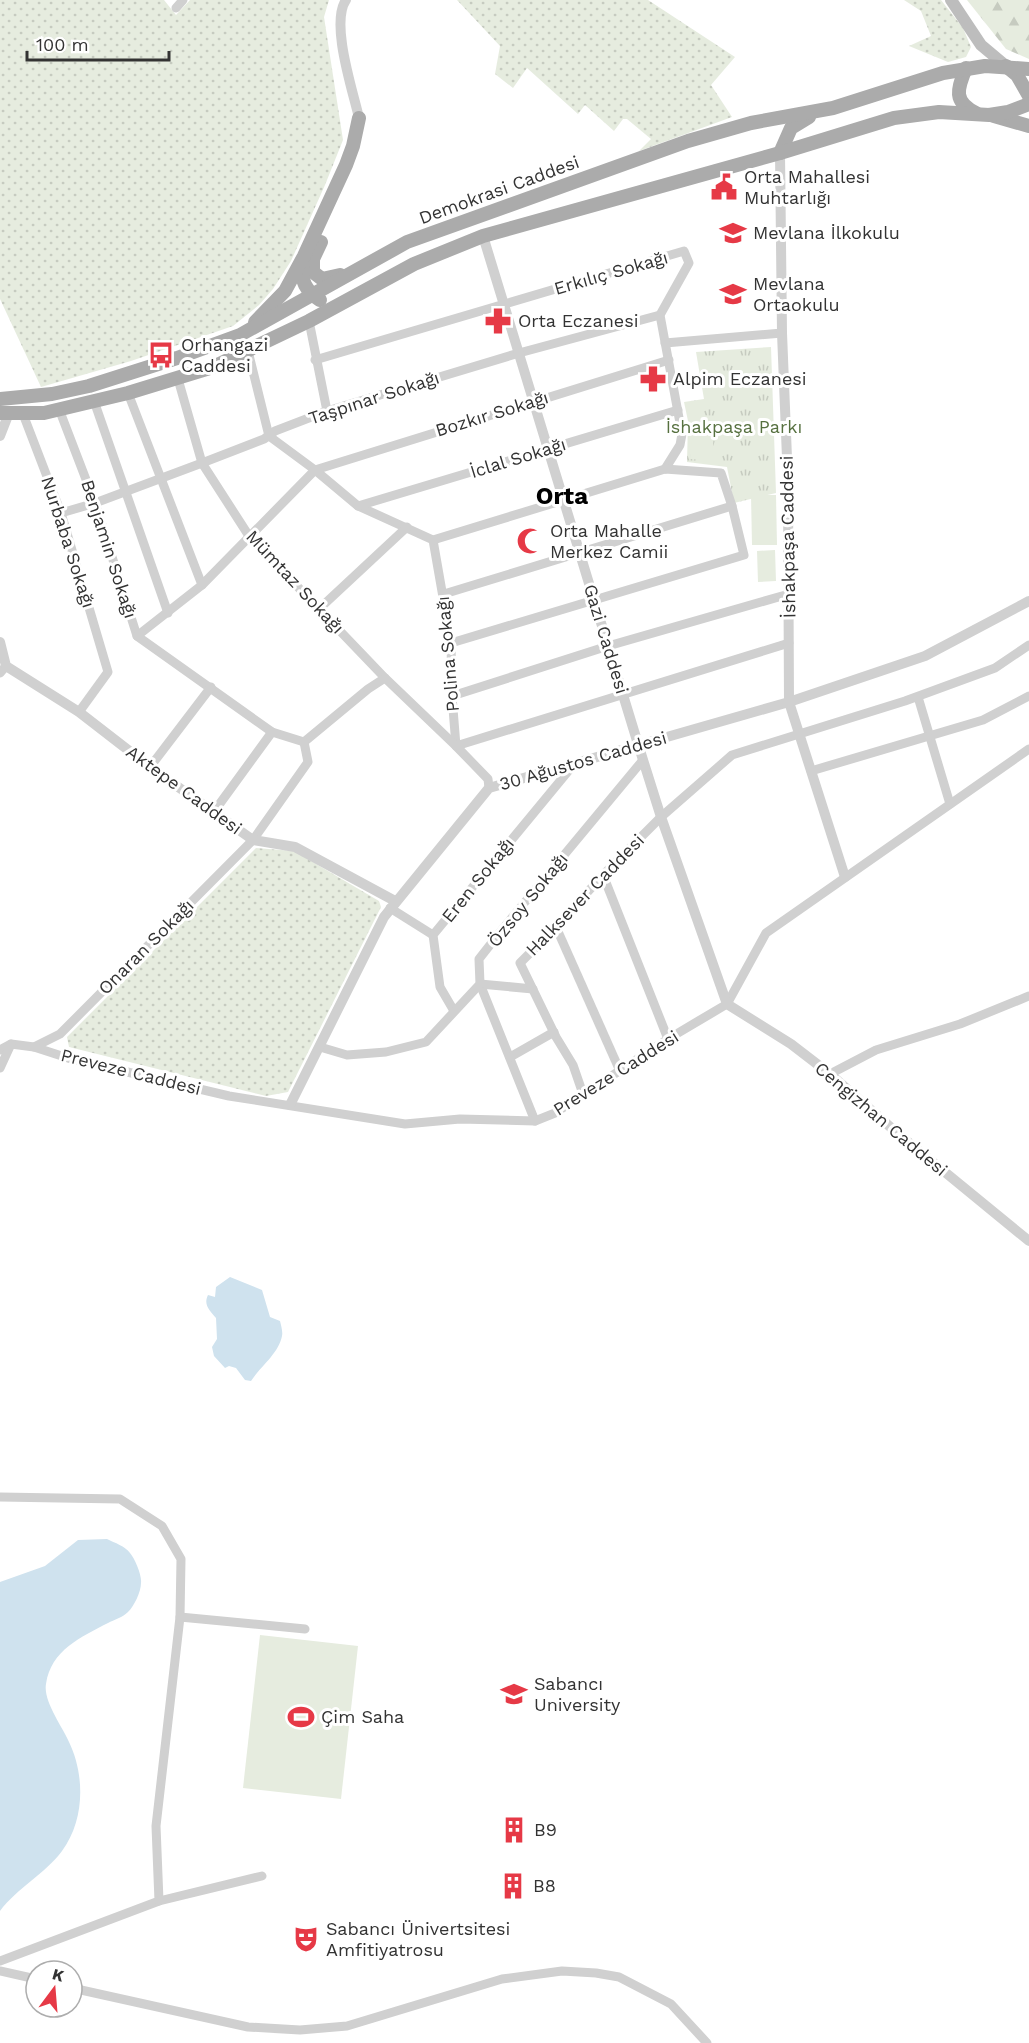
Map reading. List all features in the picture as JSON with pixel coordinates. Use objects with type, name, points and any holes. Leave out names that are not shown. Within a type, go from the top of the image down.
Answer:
[{"type":"main road","points":[[951,0],[981,45],[1017,75],[1025,91],[1017,104],[1008,112]]},
{"type":"main road","points":[[981,45],[980,56],[974,64],[966,68],[960,81],[958,92],[960,100],[966,108],[984,115],[1029,126]]},
{"type":"main road","name":"Demokrasi Caddesi","points":[[0,399],[52,394],[89,386],[157,365],[240,335],[407,242],[723,130],[833,108],[943,73],[966,68],[1006,66],[1029,69]]},
{"type":"main road","name":"Demokrasi Caddesi","points":[[11,413],[59,409],[128,393],[213,367],[309,321],[422,260],[483,236],[780,153],[894,117],[947,112],[984,115],[1008,112],[1029,104]]},
{"type":"main road","points":[[780,153],[791,128],[833,108]]},
{"type":"main road","points":[[240,335],[285,291],[304,256],[346,165],[359,118]]},
{"type":"main road","points":[[359,118],[362,136],[358,157],[312,267],[317,276],[329,279],[367,265]]},
{"type":"main road","points":[[453,226],[474,226],[483,236]]},
{"type":"main road","points":[[304,256],[302,280],[313,295],[330,303],[340,303]]},
{"type":"street","points":[[176,8],[183,0]]},
{"type":"street","points":[[346,0],[342,5],[339,20],[340,35],[359,118]]},
{"type":"street","name":"İshakpaşa Caddesi","points":[[780,153],[782,333],[788,483],[789,702],[845,877]]},
{"type":"street","name":"Gazi Caddesi","points":[[483,236],[661,817],[727,1004]]},
{"type":"street","name":"Erkılıç Sokağı","points":[[315,360],[684,251],[689,263],[660,315]]},
{"type":"street","points":[[660,315],[682,434],[680,445],[665,469]]},
{"type":"street","name":"Taşpınar Sokağı","points":[[61,513],[95,503],[202,463],[327,411],[519,353],[660,315]]},
{"type":"street","points":[[309,321],[327,411]]},
{"type":"street","points":[[665,343],[782,333]]},
{"type":"street","points":[[248,351],[269,436],[358,506],[434,540],[665,469],[721,473],[744,555],[451,643]]},
{"type":"street","name":"Bozkır Sokağı","points":[[315,470],[533,400],[669,360]]},
{"type":"street","name":"Mümtaz Sokağı","points":[[178,379],[202,463],[249,536],[385,678],[456,746]]},
{"type":"street","points":[[128,393],[202,585]]},
{"type":"street","points":[[94,401],[168,613]]},
{"type":"street","name":"Benjamin Sokağı","points":[[59,409],[95,503],[137,636],[272,732],[304,742]]},
{"type":"street","name":"İclal Sokağı","points":[[358,506],[678,410]]},
{"type":"street","points":[[0,436],[11,413]]},
{"type":"street","name":"Nurbaba Sokağı","points":[[11,413],[61,513],[108,672],[79,712]]},
{"type":"street","points":[[137,636],[202,585],[315,470]]},
{"type":"street","points":[[444,594],[732,506]]},
{"type":"street","points":[[319,609],[407,527]]},
{"type":"street","name":"Polina Sokağı","points":[[434,540],[451,643],[456,746]]},
{"type":"street","points":[[452,696],[608,646],[789,594]]},
{"type":"street","name":"30 Ağustos Caddesi","points":[[290,1106],[392,905],[489,788],[789,702],[925,656],[1029,601]]},
{"type":"street","name":"Aktepe Caddesi","points":[[0,642],[3,670],[79,712],[150,767],[253,840],[295,847],[392,905]]},
{"type":"street","points":[[489,788],[488,779],[456,746],[789,643]]},
{"type":"street","points":[[800,733],[918,697],[995,668],[1029,645]]},
{"type":"street","points":[[304,742],[385,678]]},
{"type":"street","points":[[150,767],[211,687]]},
{"type":"street","points":[[811,771],[983,720],[1029,696]]},
{"type":"street","points":[[918,697],[950,804]]},
{"type":"street","points":[[213,813],[272,732]]},
{"type":"street","name":"Halksever Caddesi","points":[[583,1094],[573,1065],[520,963],[661,817],[732,755],[800,733]]},
{"type":"street","name":"Onaran Sokağı","points":[[34,1047],[60,1034],[253,840],[308,762],[304,742]]},
{"type":"street","points":[[727,1004],[766,933],[1029,749]]},
{"type":"street","name":"Özsoy Sokağı","points":[[480,984],[480,959],[643,760]]},
{"type":"street","name":"Eren Sokağı","points":[[454,1011],[440,987],[433,935],[575,763]]},
{"type":"street","points":[[603,875],[668,1039]]},
{"type":"street","points":[[392,905],[433,935]]},
{"type":"street","points":[[556,927],[620,1071]]},
{"type":"street","points":[[480,984],[533,989]]},
{"type":"street","points":[[320,1047],[347,1055],[386,1052],[426,1042],[480,984]]},
{"type":"street","points":[[480,984],[535,1121]]},
{"type":"street","points":[[830,1074],[876,1050],[960,1024],[1029,996]]},
{"type":"street","name":"Preveze Caddesi","points":[[11,1044],[34,1047],[68,1058],[229,1096],[405,1124],[460,1119],[535,1121],[555,1113],[668,1039],[727,1004]]},
{"type":"street","name":"Cengizhan Caddesi","points":[[727,1004],[791,1044],[830,1074],[896,1132],[1029,1241]]},
{"type":"street","points":[[510,1057],[554,1032]]},
{"type":"street","points":[[0,1050],[11,1044]]},
{"type":"street","points":[[0,1068],[11,1044]]},
{"type":"street","points":[[0,1497],[120,1499],[162,1526],[182,1558],[180,1617],[156,1826],[159,1901]]},
{"type":"street","points":[[180,1617],[305,1629]]},
{"type":"street","points":[[0,1961],[159,1901],[262,1876]]},
{"type":"street","points":[[0,1971],[24,1976]]},
{"type":"street","points":[[84,1991],[248,2027],[300,2030],[347,2026],[502,1978],[562,1971],[596,1973],[620,1977],[671,2004],[707,2043]]},
{"type":"green space","points":[[0,0],[164,0],[176,15],[190,0],[329,0],[324,17],[343,140],[291,261],[273,289],[259,305],[233,326],[131,361],[41,387],[0,299]]},
{"type":"green space","points":[[457,0],[648,0],[735,57],[711,85],[732,117],[639,151],[651,139],[627,119],[623,119],[614,131],[585,105],[578,114],[527,68],[513,88],[495,74],[500,46]]},
{"type":"green space","points":[[904,0],[941,0],[963,28],[971,47],[966,57],[948,62],[909,46],[931,36],[921,11]]},
{"type":"green space","points":[[967,0],[1029,0],[1029,59],[1006,49]]},
{"type":"green space","name":"İshakpaşa Parkı","points":[[771,347],[776,493],[734,503],[727,467],[687,462],[688,421],[684,402],[704,399],[696,352]]},
{"type":"green space","points":[[693,415],[715,416],[712,461],[690,459]]},
{"type":"green space","points":[[751,495],[776,495],[777,545],[752,545]]},
{"type":"green space","points":[[775,550],[776,581],[758,582],[757,551]]},
{"type":"green space","points":[[256,848],[294,851],[379,901],[381,907],[288,1092],[266,1096],[69,1047],[67,1037]]},
{"type":"green space","name":"Çim Saha","points":[[260,1635],[358,1646],[341,1799],[243,1788]]},
{"type":"water","points":[[230,1277],[262,1290],[270,1317],[280,1321],[282,1336],[280,1342],[251,1381],[245,1380],[236,1368],[229,1366],[225,1368],[214,1356],[212,1347],[217,1339],[216,1318],[206,1302],[208,1295],[215,1297],[216,1287]]},
{"type":"water","points":[[107,1539],[125,1548],[134,1559],[141,1580],[138,1595],[126,1614],[78,1639],[61,1653],[49,1672],[46,1684],[50,1706],[69,1742],[78,1769],[80,1797],[75,1826],[70,1839],[55,1859],[14,1895],[0,1911],[0,1582],[45,1566],[78,1540]]},
{"type":"place","name":"Orta Mahallesi Muhtarlığı","points":[[724,187]]},
{"type":"place","name":"Mevlana İlkokulu","points":[[733,233]]},
{"type":"place","name":"Mevlana Ortaokulu","points":[[733,294]]},
{"type":"place","name":"Orta Eczanesi","points":[[498,321]]},
{"type":"place","name":"Orhangazi Caddesi","points":[[161,355]]},
{"type":"place","name":"Alpim Eczanesi","points":[[653,379]]},
{"type":"place","name":"Orta Mahalle Merkez Camii","points":[[530,541]]},
{"type":"place","name":"Sabancı University","points":[[514,1694]]},
{"type":"place","name":"Çim Saha","points":[[301,1717]]},
{"type":"place","name":"B9","points":[[514,1830]]},
{"type":"place","name":"B8","points":[[513,1886]]},
{"type":"place","name":"Sabancı Ünivertsitesi Amfitiyatrosu","points":[[306,1939]]},
{"type":"district","name":"Orta","points":[[562,496]]}]
